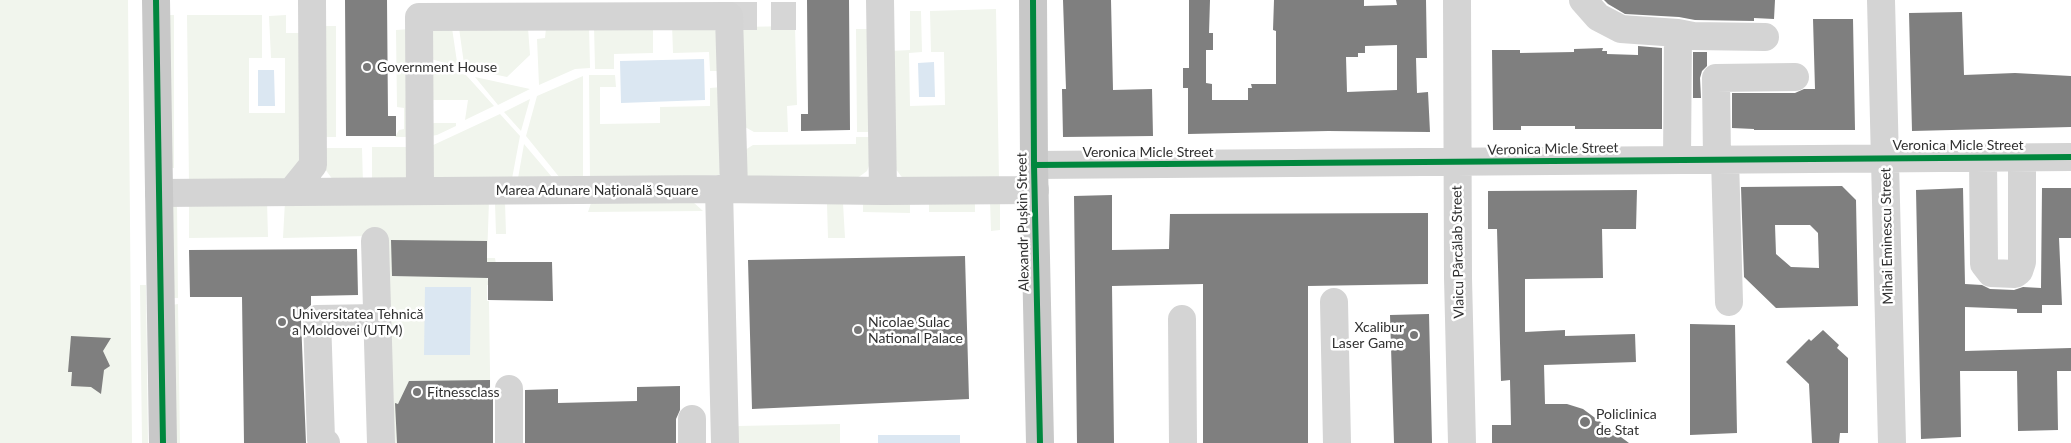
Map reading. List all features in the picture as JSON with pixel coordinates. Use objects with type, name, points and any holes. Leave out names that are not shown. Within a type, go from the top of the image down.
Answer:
[{"type":"main road","points":[[156,0],[163,443]]},
{"type":"main road","name":"Alexandr Pușkin Street","points":[[1033,0],[1034,178],[1040,443]]},
{"type":"street","points":[[292,191],[313,165],[312,0]]},
{"type":"street","points":[[880,0],[883,191]]},
{"type":"street","name":"Vlaicu Pârcălab Street","points":[[1457,0],[1458,278],[1462,443]]},
{"type":"street","points":[[1583,0],[1598,17],[1621,29],[1678,33],[1693,36],[1765,37]]},
{"type":"street","name":"Mihai Eminescu Street","points":[[1881,0],[1892,443]]},
{"type":"street","points":[[420,190],[420,17],[729,16],[725,443]]},
{"type":"street","points":[[1677,160],[1678,33]]},
{"type":"street","points":[[1729,302],[1716,78],[1795,78]]},
{"type":"street","name":"Veronica Micle Street","points":[[1034,178],[1458,162],[2071,157]]},
{"type":"street","points":[[1983,158],[1984,264],[1991,273],[2015,274],[2018,272],[2022,262],[2022,158]]},
{"type":"street","points":[[313,165],[338,191]]},
{"type":"street","name":"Marea Adunare Națională Square","points":[[159,193],[727,189],[883,191],[1034,178]]},
{"type":"street","points":[[375,240],[382,443]]},
{"type":"street","points":[[1334,302],[1337,443]]},
{"type":"street","points":[[326,443],[321,438],[317,319],[378,318]]},
{"type":"street","points":[[1182,319],[1182,443]]},
{"type":"street","points":[[509,389],[509,443]]},
{"type":"shaded area","points":[[0,0],[128,0],[132,443],[0,443]]},
{"type":"shaded area","points":[[996,9],[999,180],[904,180],[895,168],[890,51],[910,50],[910,11],[921,11],[922,52],[909,53],[910,106],[945,105],[944,52],[931,52],[930,11]]},
{"type":"shaded area","points":[[169,15],[174,15],[174,168],[169,168]]},
{"type":"shaded area","points":[[187,15],[262,15],[262,58],[249,58],[249,113],[285,113],[285,58],[271,58],[269,16],[286,15],[286,33],[304,33],[304,161],[291,181],[189,184]]},
{"type":"shaded area","points":[[653,24],[653,53],[614,54],[614,69],[595,69],[594,25]]},
{"type":"shaded area","points":[[672,24],[707,26],[715,30],[718,34],[722,71],[710,71],[709,52],[673,53]]},
{"type":"shaded area","points":[[322,26],[336,26],[336,137],[323,137]]},
{"type":"shaded area","points":[[589,26],[590,68],[575,69],[539,85],[537,39],[545,38],[546,28]]},
{"type":"shaded area","points":[[795,26],[797,105],[787,106],[788,132],[754,132],[745,127],[739,27]]},
{"type":"shaded area","points":[[452,28],[457,62],[460,67],[427,58],[430,33],[433,30]]},
{"type":"shaded area","points":[[459,28],[528,28],[530,55],[507,77],[469,69],[464,64]]},
{"type":"shaded area","points":[[410,29],[416,137],[395,137],[399,130],[404,129],[404,108],[397,107],[396,30]]},
{"type":"shaded area","points":[[856,29],[869,29],[869,132],[857,132]]},
{"type":"shaded area","points":[[704,59],[705,100],[621,103],[620,61]]},
{"type":"shaded area","points":[[934,62],[935,97],[919,97],[918,63]]},
{"type":"shaded area","points":[[423,65],[466,75],[494,106],[465,120],[468,100],[425,100]]},
{"type":"shaded area","points":[[258,70],[274,70],[275,106],[258,106]]},
{"type":"shaded area","points":[[589,75],[615,75],[616,87],[600,87],[600,124],[660,123],[660,107],[710,106],[710,88],[722,87],[721,172],[719,175],[590,183]]},
{"type":"shaded area","points":[[583,76],[583,183],[564,183],[526,136],[537,96]]},
{"type":"shaded area","points":[[475,77],[530,89],[498,105]]},
{"type":"shaded area","points":[[530,99],[521,131],[504,112]]},
{"type":"shaded area","points":[[500,114],[520,136],[511,184],[438,182],[431,174],[429,147]]},
{"type":"shaded area","points":[[433,123],[456,123],[456,126],[437,135],[425,137]]},
{"type":"shaded area","points":[[856,137],[870,137],[870,163],[867,171],[856,179],[749,177],[743,173],[745,150],[753,145],[856,144]]},
{"type":"shaded area","points":[[524,144],[557,183],[517,184]]},
{"type":"shaded area","points":[[372,147],[415,147],[415,185],[372,185]]},
{"type":"shaded area","points":[[323,148],[362,148],[363,184],[333,180],[325,169]]},
{"type":"shaded area","points":[[990,200],[1000,200],[1000,230],[991,231]]},
{"type":"shaded area","points":[[267,201],[268,237],[189,238],[189,202]]},
{"type":"shaded area","points":[[285,201],[489,201],[487,258],[495,258],[496,264],[487,278],[489,285],[487,285],[487,301],[489,301],[491,443],[375,443],[368,236],[283,238]]},
{"type":"shaded area","points":[[692,201],[703,211],[588,212],[591,203]]},
{"type":"shaded area","points":[[863,201],[910,202],[910,213],[863,212]]},
{"type":"shaded area","points":[[929,201],[975,201],[975,212],[929,212]]},
{"type":"shaded area","points":[[505,202],[506,234],[496,234],[495,203]]},
{"type":"shaded area","points":[[171,203],[177,203],[178,298],[173,298]]},
{"type":"shaded area","points":[[843,203],[845,238],[828,238],[827,204]]},
{"type":"shaded area","points":[[140,285],[146,285],[148,443],[142,443]]},
{"type":"shaded area","points":[[425,287],[471,287],[470,355],[424,355]]},
{"type":"shaded area","points":[[178,304],[180,443],[174,443],[172,305]]},
{"type":"shaded area","points":[[840,424],[840,443],[737,443],[737,426]]},
{"type":"shaded area","points":[[878,435],[960,435],[960,443],[878,443]]},
{"type":"building","points":[[345,0],[387,0],[388,116],[396,116],[396,136],[346,136]]},
{"type":"building","points":[[807,0],[849,0],[850,130],[801,131],[801,114],[808,114]]},
{"type":"building","points":[[1063,0],[1111,0],[1113,90],[1152,89],[1153,136],[1063,137],[1062,89],[1066,89]]},
{"type":"building","points":[[1189,0],[1210,0],[1209,33],[1213,33],[1213,50],[1206,50],[1206,83],[1212,84],[1212,100],[1248,100],[1248,88],[1252,88],[1251,84],[1276,84],[1276,31],[1273,30],[1274,0],[1364,0],[1364,6],[1397,5],[1396,0],[1426,0],[1427,58],[1416,58],[1417,93],[1428,92],[1430,132],[1328,131],[1188,134],[1188,88],[1183,88],[1183,68],[1189,68]],"holes":[[[1397,45],[1397,90],[1347,92],[1346,57],[1358,57],[1358,53],[1365,53],[1365,46]]]},
{"type":"building","points":[[1604,0],[1775,0],[1774,19],[1754,18],[1754,21],[1695,20],[1679,17],[1625,14]]},
{"type":"building","points":[[1962,12],[1964,75],[2015,73],[2071,76],[2071,127],[1912,131],[1909,13]]},
{"type":"building","points":[[1813,19],[1853,19],[1855,130],[1754,130],[1732,128],[1732,93],[1795,93],[1804,89],[1815,89]]},
{"type":"building","points":[[1638,46],[1662,48],[1662,129],[1575,129],[1575,126],[1521,126],[1521,130],[1493,130],[1492,50],[1520,50],[1520,53],[1574,52],[1574,49],[1603,48],[1602,51],[1607,51],[1607,54],[1638,55]]},
{"type":"building","points":[[1693,52],[1707,52],[1707,66],[1702,71],[1700,78],[1701,98],[1693,98]]},
{"type":"building","points":[[1842,186],[1856,200],[1858,306],[1776,308],[1744,277],[1741,187]],"holes":[[[1775,225],[1810,225],[1818,233],[1819,268],[1791,267],[1776,254]]]},
{"type":"building","points":[[1963,188],[1965,284],[1982,285],[1990,289],[2014,290],[2023,287],[2041,288],[2042,188],[2071,188],[2071,238],[2059,238],[2062,305],[2042,305],[2042,313],[2017,313],[2017,309],[1965,307],[1965,351],[2071,348],[2071,371],[2057,371],[2058,430],[2018,431],[2017,371],[1960,371],[1961,437],[1921,439],[1916,190]]},
{"type":"building","points":[[1637,190],[1636,229],[1602,229],[1603,278],[1525,279],[1525,332],[1565,330],[1565,336],[1635,334],[1636,362],[1544,365],[1545,404],[1567,404],[1583,409],[1629,443],[1492,443],[1492,425],[1511,425],[1510,380],[1501,381],[1497,229],[1488,229],[1488,191]]},
{"type":"building","points":[[1112,195],[1112,250],[1169,249],[1170,214],[1428,213],[1428,284],[1308,286],[1308,443],[1203,443],[1203,284],[1112,286],[1114,443],[1077,443],[1074,196]]},
{"type":"building","points":[[391,240],[487,241],[487,262],[552,262],[553,301],[488,300],[488,278],[392,276]]},
{"type":"building","points":[[357,249],[358,295],[311,296],[311,305],[303,312],[301,320],[306,443],[244,443],[242,297],[190,297],[189,250]]},
{"type":"building","name":"Nicolae Sulac National Palace","points":[[965,256],[969,399],[752,409],[748,260]]},
{"type":"building","points":[[1429,314],[1432,443],[1394,443],[1390,315]]},
{"type":"building","points":[[1690,324],[1735,325],[1737,433],[1690,435]]},
{"type":"building","points":[[1823,330],[1839,345],[1837,348],[1848,358],[1848,433],[1840,433],[1839,443],[1812,443],[1809,384],[1786,362],[1809,339],[1811,341]]},
{"type":"building","points":[[71,336],[111,338],[103,351],[110,366],[104,370],[101,394],[91,387],[71,386],[72,372],[68,372]]},
{"type":"building","points":[[490,380],[490,391],[493,391],[493,443],[397,443],[395,403],[398,404],[409,381]]},
{"type":"building","points":[[680,386],[680,410],[676,419],[676,443],[525,443],[525,390],[558,389],[558,403],[637,401],[637,387]]},
{"type":"tunnel","points":[[729,16],[796,16]]},
{"type":"cycle path","points":[[156,0],[163,443]]},
{"type":"cycle path","points":[[1033,0],[1034,165],[1040,443]]},
{"type":"cycle path","points":[[1034,165],[2071,157]]},
{"type":"place","name":"Government House","points":[[367,67]]},
{"type":"place","name":"Universitatea Tehnică a Moldovei (UTM)","points":[[282,322]]},
{"type":"place","name":"Nicolae Sulac National Palace","points":[[858,330]]},
{"type":"place","name":"Xcalibur Laser Game","points":[[1414,335]]},
{"type":"place","name":"Fitnessclass","points":[[417,392]]},
{"type":"place","name":"Policlinica de Stat","points":[[1585,422]]}]
